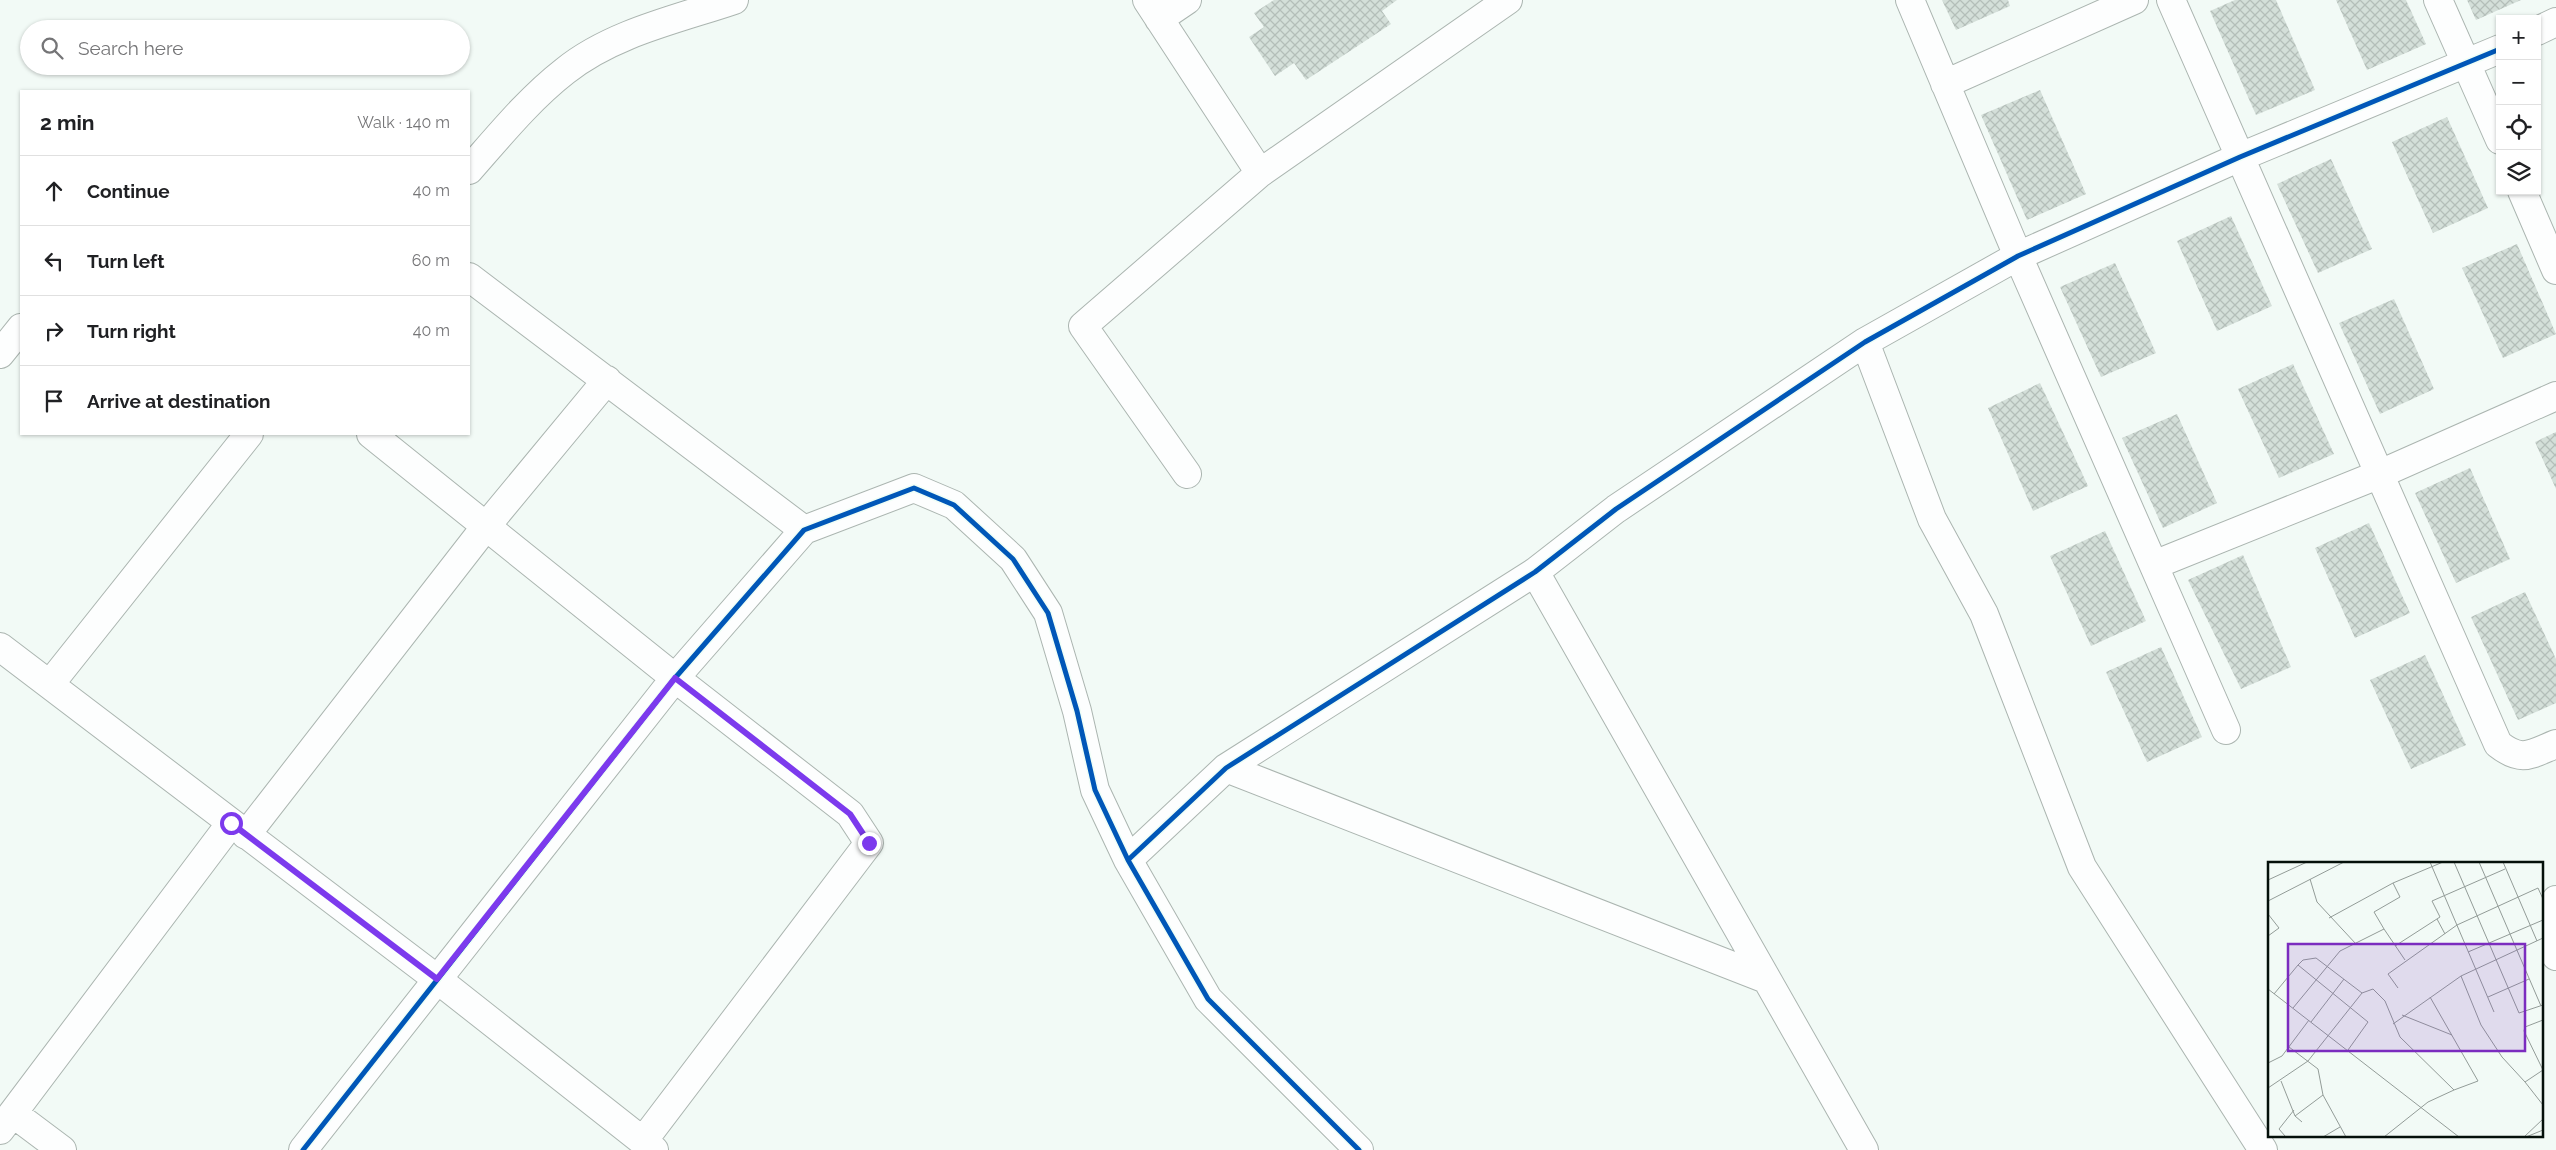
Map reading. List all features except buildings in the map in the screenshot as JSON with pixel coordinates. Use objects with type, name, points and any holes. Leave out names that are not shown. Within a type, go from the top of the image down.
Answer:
[{"type":"street","points":[[470,169],[534,98],[566,70],[608,44],[734,0]]},
{"type":"street","points":[[1187,0],[1153,9],[1260,173]]},
{"type":"street","points":[[1186,474],[1082,326],[1260,173],[1508,0]]},
{"type":"street","points":[[1910,0],[2018,256],[2226,730]]},
{"type":"street","points":[[1945,84],[2134,0]]},
{"type":"street","points":[[2171,0],[2498,744],[2511,755],[2529,756],[2556,744]]},
{"type":"street","points":[[2438,0],[2496,131]]},
{"type":"street","points":[[2541,29],[2556,22]]},
{"type":"street","points":[[1128,860],[1226,768],[1535,572],[1616,509],[1865,342],[2018,256],[2240,158],[2496,51]]},
{"type":"street","points":[[2524,195],[2556,270]]},
{"type":"street","points":[[470,278],[804,530]]},
{"type":"street","points":[[0,354],[20,329]]},
{"type":"street","points":[[1865,342],[1932,519],[1984,614],[2082,867],[2263,1150]]},
{"type":"street","points":[[62,1150],[7,1122],[238,829],[607,380]]},
{"type":"street","points":[[2154,565],[2380,474],[2556,396]]},
{"type":"street","points":[[50,684],[248,435]]},
{"type":"street","points":[[0,647],[437,979],[649,1146],[869,843],[850,814],[675,678],[487,525],[372,435]]},
{"type":"street","points":[[303,1150],[675,678],[804,530],[914,488],[954,505],[1013,559],[1048,613],[1077,711],[1095,790],[1128,860],[1208,999],[1359,1150]]},
{"type":"street","points":[[1535,572],[1864,1150]]},
{"type":"street","points":[[1226,768],[1766,980]]},
{"type":"street","points":[[2556,900],[2550,910],[2547,938],[2556,956]]},
{"type":"cycle path","points":[[1128,860],[1226,768],[1535,572],[1616,509],[1865,342],[2018,256],[2240,157],[2496,51]]},
{"type":"cycle path","points":[[303,1150],[675,678],[804,530],[914,488],[954,505],[1013,559],[1048,613],[1077,711],[1095,790],[1128,860],[1208,999],[1359,1150]]},
{"type":"route","points":[[231,823],[437,979],[675,678],[850,814],[869,843]]}]
